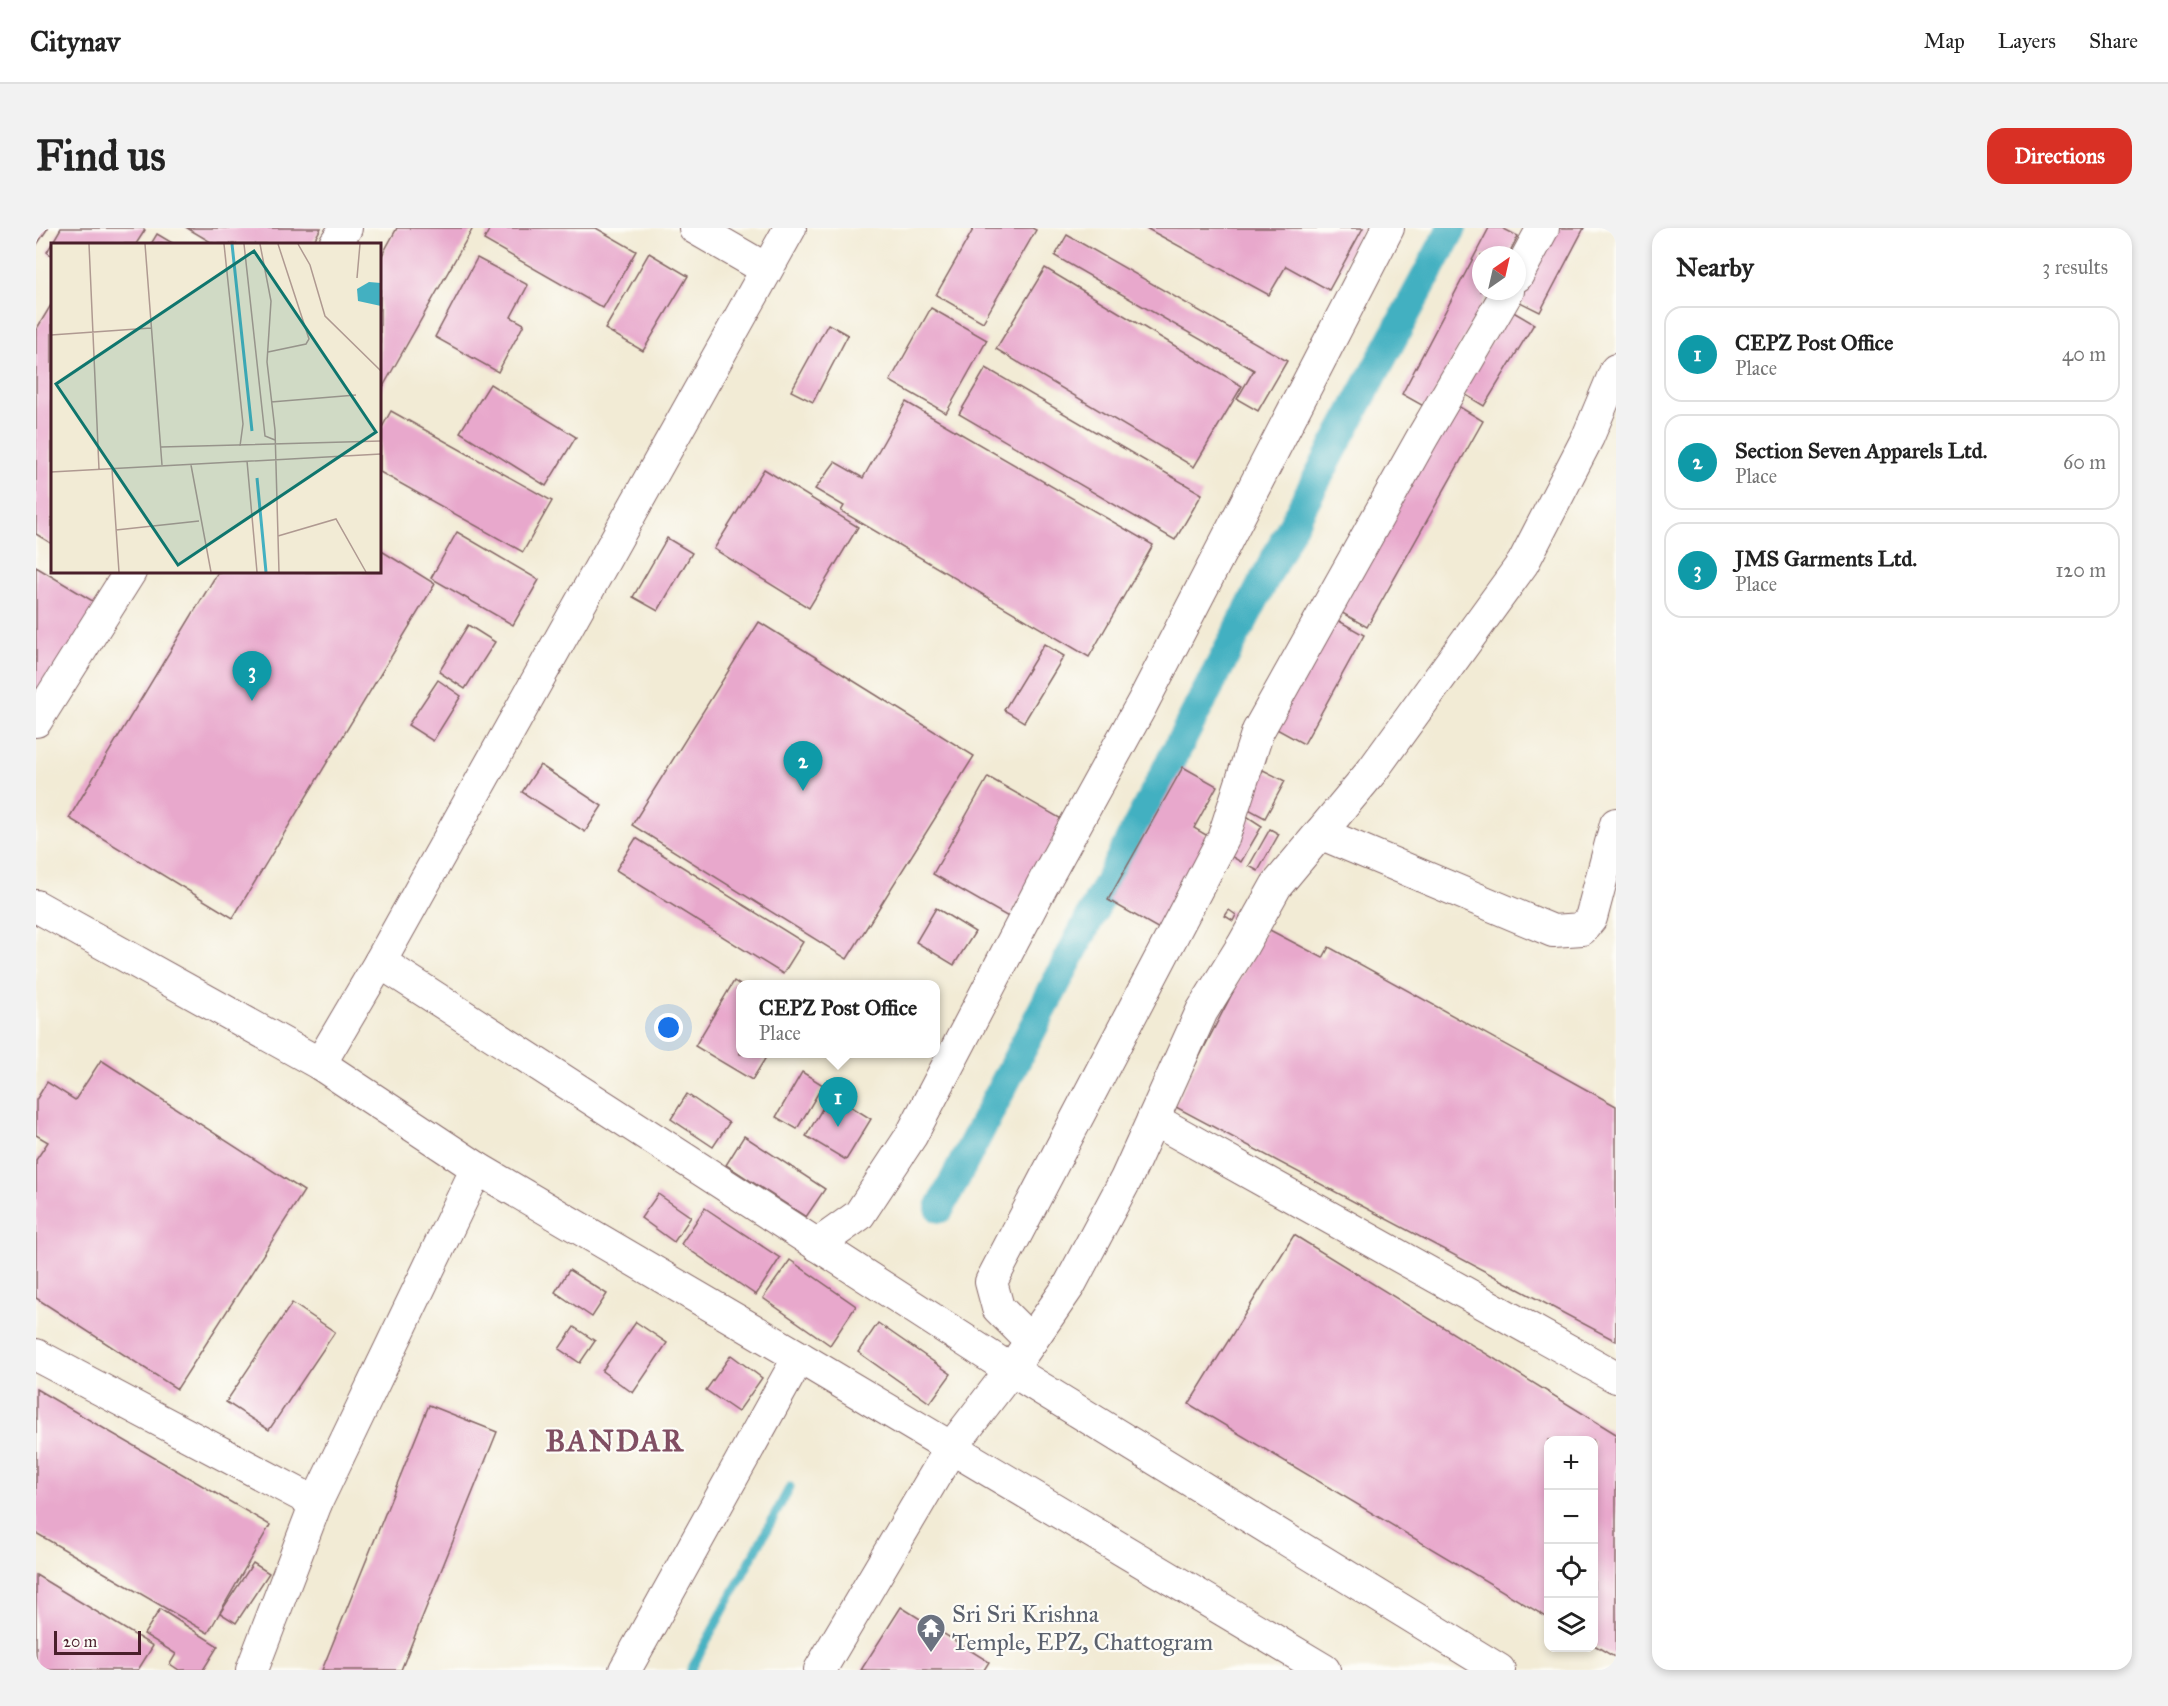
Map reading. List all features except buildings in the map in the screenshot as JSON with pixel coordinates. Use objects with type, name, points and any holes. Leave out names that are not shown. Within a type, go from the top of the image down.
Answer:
[{"type":"street","points":[[336,243],[345,228]]},
{"type":"street","points":[[694,228],[766,269]]},
{"type":"street","points":[[320,1064],[380,962],[790,228]]},
{"type":"street","points":[[817,1245],[859,1215],[911,1136],[1045,880],[1147,694],[1388,228]]},
{"type":"street","points":[[1526,259],[1543,228]]},
{"type":"street","points":[[1031,1341],[998,1308],[991,1282],[1223,839],[1258,731],[1422,438],[1503,300]]},
{"type":"street","points":[[820,1670],[951,1448],[1011,1370],[1069,1286],[1126,1179],[1202,1011],[1276,886],[1386,752],[1523,563],[1588,437],[1616,370]]},
{"type":"street","points":[[36,722],[129,573]]},
{"type":"street","points":[[1320,833],[1553,931],[1582,928],[1591,918],[1616,824]]},
{"type":"street","points":[[36,906],[320,1064],[477,1168],[1324,1670]]},
{"type":"street","points":[[380,962],[1011,1370],[1499,1670]]},
{"type":"street","points":[[1153,1119],[1616,1377]]},
{"type":"street","points":[[252,1670],[316,1503],[477,1168]]},
{"type":"street","points":[[36,1355],[316,1503]]},
{"type":"street","points":[[625,1670],[799,1357]]},
{"type":"waterway","points":[[940,1208],[1305,501],[1452,228]]},
{"type":"waterway","points":[[691,1670],[790,1487]]},
{"type":"place","name":"JMS Garments Ltd.","points":[[252,701]]},
{"type":"place","name":"Section Seven Apparels Ltd.","points":[[803,791]]},
{"type":"place","name":"CEPZ Post Office","points":[[838,1127]]},
{"type":"place","name":"Sri Sri Krishna Temple, EPZ, Chattogram","points":[[931,1654]]},
{"type":"district","name":"BANDAR","points":[[615,1441]]}]
